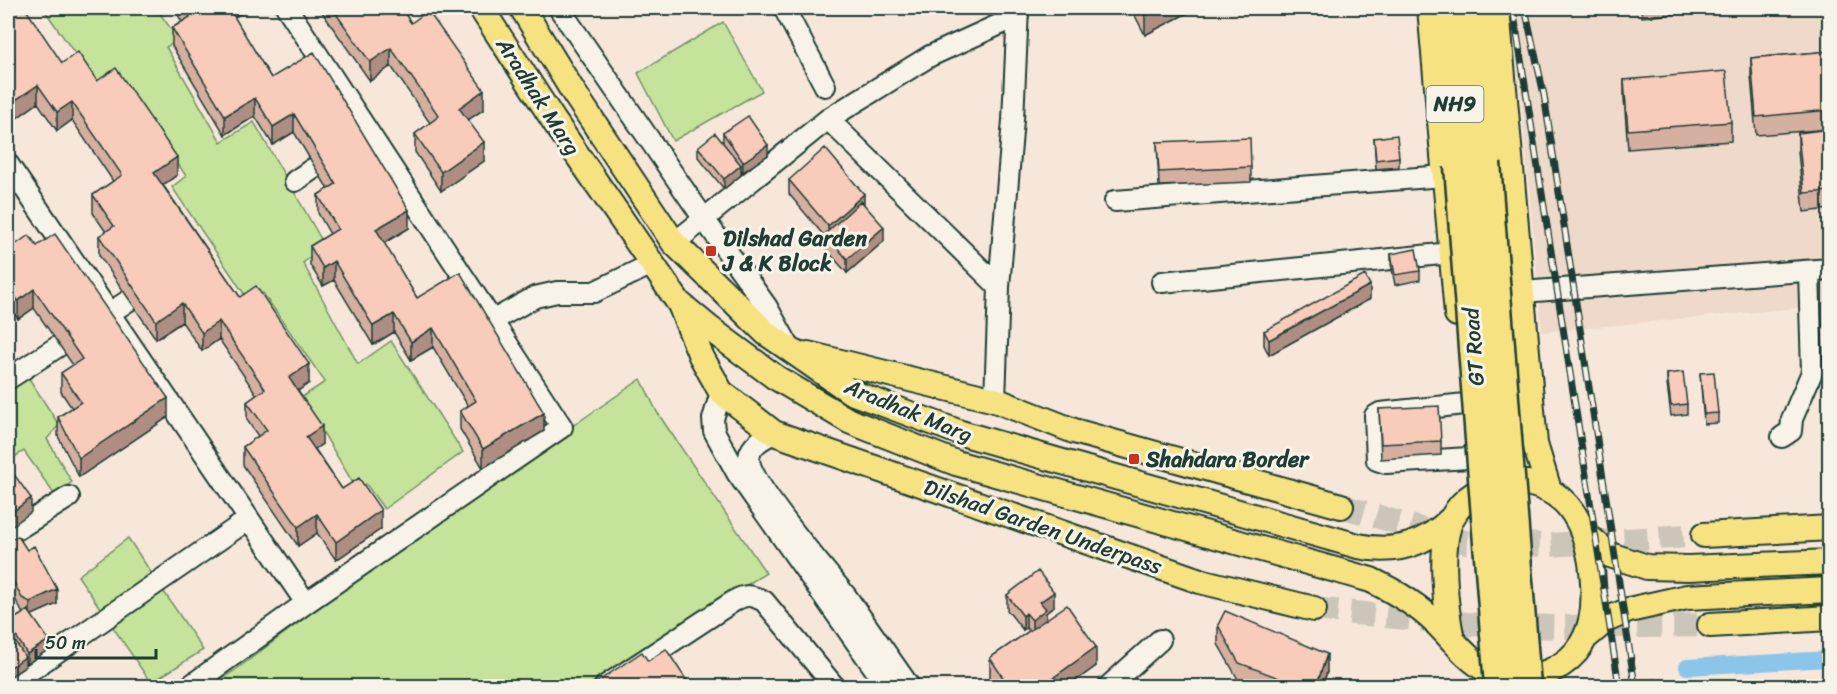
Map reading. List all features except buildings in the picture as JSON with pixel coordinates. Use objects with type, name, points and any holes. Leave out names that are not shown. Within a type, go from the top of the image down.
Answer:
[{"type":"highway","name":"GT Road","points":[[1449,8],[1463,168],[1526,687]]},
{"type":"highway","name":"GT Road","points":[[1476,8],[1479,45],[1463,168],[1488,680]]},
{"type":"main road","name":"Aradhak Marg","points":[[481,8],[554,121],[679,303],[701,356],[721,392],[774,432]]},
{"type":"main road","name":"Aradhak Marg","points":[[522,8],[574,93],[674,243],[766,333],[851,392],[961,433],[1358,546],[1380,549],[1402,548],[1429,537],[1452,519],[1473,496]]},
{"type":"main road","name":"GT Road","points":[[1430,8],[1463,168],[1451,253],[1473,496]]},
{"type":"main road","points":[[1497,8],[1535,444],[1550,490]]},
{"type":"main road","name":"Aradhak Marg","points":[[679,303],[775,376],[849,421],[956,463],[1371,580],[1394,591],[1435,621],[1488,680]]},
{"type":"main road","points":[[791,350],[995,400],[1074,431],[1341,506]]},
{"type":"main road","name":"Dilshad Garden Underpass","points":[[774,432],[1200,580],[1314,609]]},
{"type":"main road","points":[[1473,496],[1484,488],[1510,481],[1531,483],[1550,490],[1569,507],[1581,531],[1591,564],[1593,615],[1586,638]]},
{"type":"main road","points":[[1452,519],[1446,550],[1445,595],[1452,640]]},
{"type":"main road","points":[[1704,535],[1830,528]]},
{"type":"main road","points":[[1581,531],[1610,555],[1647,567],[1688,568],[1830,562]]},
{"type":"main road","points":[[1488,680],[1502,676],[1524,678],[1546,673],[1557,677],[1586,638],[1606,620],[1629,610],[1687,597],[1830,590]]},
{"type":"main road","points":[[1710,625],[1830,618]]},
{"type":"street","points":[[190,687],[306,603],[561,428],[287,8]]},
{"type":"street","points":[[559,8],[767,307],[791,350]]},
{"type":"street","points":[[784,8],[825,86]]},
{"type":"street","points":[[674,243],[828,120],[930,56],[1018,12],[1013,120],[999,287],[995,400]]},
{"type":"street","points":[[828,120],[999,287]]},
{"type":"street","points":[[296,182],[368,131]]},
{"type":"street","points":[[8,164],[306,603]]},
{"type":"street","points":[[1115,201],[1463,168]]},
{"type":"street","points":[[1162,282],[1451,253]]},
{"type":"street","points":[[492,321],[536,297],[557,292],[594,292],[652,264]]},
{"type":"street","points":[[1521,292],[1830,269]]},
{"type":"street","points":[[1782,437],[1791,431],[1792,419],[1812,372],[1809,271]]},
{"type":"street","points":[[8,379],[111,314],[169,274]]},
{"type":"street","points":[[721,392],[713,419],[714,431],[744,470],[884,672],[909,687]]},
{"type":"street","points":[[1465,404],[1380,413],[1375,416],[1377,460],[1386,463],[1469,458]]},
{"type":"street","points":[[744,470],[752,448],[774,432]]},
{"type":"street","points":[[8,535],[69,496]]},
{"type":"street","points":[[8,687],[249,519]]},
{"type":"street","points":[[605,687],[744,595],[752,595],[764,601],[834,687]]},
{"type":"street","points":[[1109,687],[1160,640]]},
{"type":"street","points":[[663,648],[676,667]]},
{"type":"shaded area","points":[[1513,8],[1829,8],[1829,305],[1542,332]]},
{"type":"green space","points":[[43,8],[156,8],[179,40],[166,47],[221,142],[254,122],[325,246],[303,263],[358,364],[391,341],[463,452],[384,509],[366,484],[357,490],[302,397],[325,382],[263,293],[249,301],[172,187],[186,176],[120,75],[99,88]]},
{"type":"green space","points":[[723,22],[762,91],[673,141],[638,73]]},
{"type":"green space","points":[[23,369],[59,425],[47,439],[72,482],[54,494],[24,451],[8,461],[8,378]]},
{"type":"green space","points":[[641,379],[657,412],[766,573],[587,686],[210,686],[234,671],[438,518]]},
{"type":"green space","points":[[128,538],[203,650],[151,683],[78,576]]},
{"type":"waterway","points":[[1687,667],[1830,659]]},
{"type":"tunnel","points":[[1341,506],[1465,542],[1548,545],[1704,535]]},
{"type":"tunnel","points":[[1314,609],[1467,624],[1557,627],[1710,625]]},
{"type":"railway","points":[[1513,8],[1619,686]]},
{"type":"railway","points":[[1525,8],[1544,95],[1635,686]]},
{"type":"place","name":"Dilshad Garden J & K Block","points":[[711,251]]},
{"type":"place","name":"Shahdara Border","points":[[1134,459]]}]
